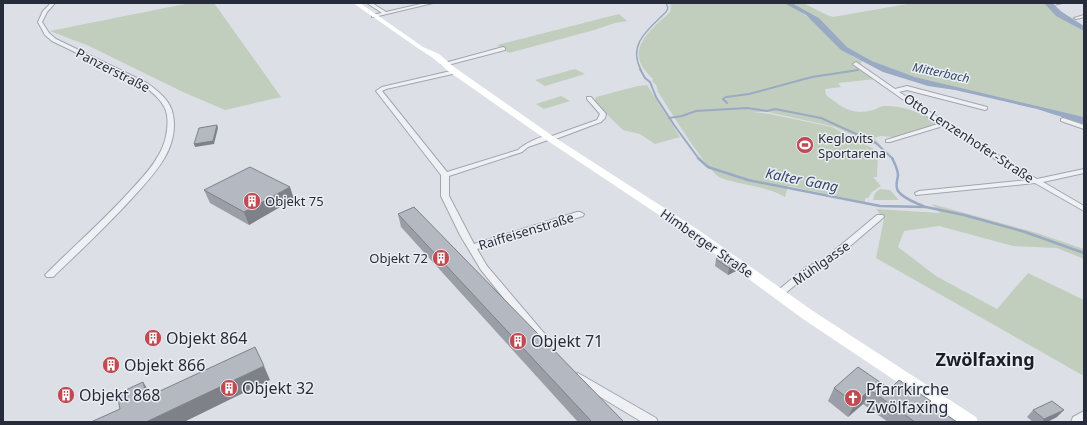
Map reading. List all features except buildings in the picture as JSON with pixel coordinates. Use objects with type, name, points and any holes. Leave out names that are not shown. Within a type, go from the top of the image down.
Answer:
[{"type":"main road","name":"Himberger Straße","points":[[356,3],[422,48],[432,59],[444,64],[550,138],[694,232],[779,294],[970,422]]},
{"type":"street","name":"Panzerstraße","points":[[50,275],[117,210],[150,173],[164,153],[169,137],[170,118],[169,111],[163,100],[156,92],[145,84],[65,46],[46,34],[40,22],[45,11],[53,3]]},
{"type":"street","points":[[369,3],[385,13]]},
{"type":"street","points":[[374,16],[431,3]]},
{"type":"street","points":[[1076,18],[1084,16]]},
{"type":"street","points":[[444,64],[503,49]]},
{"type":"street","name":"Otto Lenzenhofer-Straße","points":[[856,64],[944,124],[1084,209]]},
{"type":"street","points":[[455,72],[381,89],[379,91],[444,175],[520,151],[526,146],[600,121],[603,114],[594,106],[589,98]]},
{"type":"street","points":[[895,91],[907,88],[985,108]]},
{"type":"street","points":[[1063,120],[1084,127]]},
{"type":"street","points":[[888,141],[944,124]]},
{"type":"street","points":[[919,194],[1036,181],[1084,171]]},
{"type":"street","name":"Raiffeisenstraße","points":[[444,175],[445,196],[464,235],[473,247],[484,268],[556,354]]},
{"type":"street","name":"Raiffeisenstraße","points":[[473,247],[580,214]]},
{"type":"street","name":"Mühlgasse","points":[[779,294],[809,269],[826,262],[880,217]]},
{"type":"street","points":[[571,371],[576,377],[652,422]]},
{"type":"street","points":[[1078,422],[1084,417]]},
{"type":"green space","points":[[190,3],[214,3],[281,97],[225,110],[183,92],[89,46],[50,31]]},
{"type":"green space","points":[[670,3],[784,3],[812,20],[853,57],[862,61],[860,65],[857,66],[876,79],[838,83],[841,87],[825,89],[826,95],[842,107],[853,111],[865,112],[881,106],[899,107],[920,114],[939,124],[893,137],[881,136],[874,138],[881,146],[870,143],[835,127],[768,112],[753,112],[770,114],[832,127],[874,149],[878,153],[877,177],[873,177],[881,186],[872,192],[868,198],[865,198],[865,202],[788,186],[785,197],[769,190],[721,178],[707,164],[698,152],[658,92],[656,85],[652,81],[653,79],[640,62],[640,48],[643,41],[647,34],[670,12]]},
{"type":"green space","points":[[792,3],[803,3],[833,17],[913,3],[1045,3],[1057,15],[1084,31],[1084,117],[915,77],[872,61],[847,47],[819,18]]},
{"type":"green space","points":[[619,14],[627,21],[615,23],[509,53],[497,45]]},
{"type":"green space","points":[[575,69],[585,74],[545,86],[535,80]]},
{"type":"green space","points":[[647,85],[680,137],[655,144],[640,134],[623,130],[594,102],[596,97]]},
{"type":"green space","points":[[561,96],[570,101],[544,109],[536,104]]},
{"type":"green space","points":[[880,189],[890,190],[899,200],[873,200],[875,193]]},
{"type":"green space","points":[[932,204],[1037,233],[1084,249],[1084,259],[1057,248],[1013,246],[939,226],[904,231],[898,247],[936,276],[997,309],[1028,273],[1084,300],[1084,376],[876,258],[884,219],[876,209],[940,213]]},
{"type":"water","points":[[784,3],[792,3],[819,18],[847,47],[872,61],[915,77],[1084,117],[1084,124],[1037,109],[955,90],[928,86],[883,72],[841,50],[806,15]]},
{"type":"waterway","name":"Kalter Gang","points":[[641,70],[637,61],[638,45],[647,31],[666,12],[668,8],[666,3]]},
{"type":"waterway","points":[[1048,3],[1059,14],[1084,29]]},
{"type":"waterway","name":"Kalter Gang","points":[[640,69],[645,78],[650,82],[656,97],[669,118]]},
{"type":"waterway","points":[[727,103],[723,99],[726,97],[749,94],[812,77],[858,70]]},
{"type":"waterway","points":[[669,118],[682,116],[696,111],[747,108],[767,111],[775,109],[821,118],[876,143],[892,158]]},
{"type":"waterway","name":"Kalter Gang","points":[[669,118],[699,159]]},
{"type":"waterway","points":[[892,158],[897,171],[898,176],[896,185],[900,194],[907,199],[925,207]]},
{"type":"waterway","name":"Kalter Gang","points":[[699,159],[708,167],[748,180],[880,206],[925,207]]},
{"type":"waterway","name":"Kalter Gang","points":[[925,207],[964,215],[1025,232],[1084,253]]},
{"type":"place","name":"Keglovits Sportarena","points":[[805,145]]},
{"type":"place","name":"Objekt 75","points":[[252,201]]},
{"type":"place","name":"Objekt 72","points":[[441,258]]},
{"type":"place","name":"Objekt 864","points":[[153,338]]},
{"type":"place","name":"Objekt 71","points":[[518,341]]},
{"type":"place","name":"Objekt 866","points":[[111,365]]},
{"type":"place","name":"Objekt 32","points":[[229,388]]},
{"type":"place","name":"Objekt 868","points":[[66,395]]},
{"type":"place","name":"Pfarrkirche Zwölfaxing","points":[[853,398]]},
{"type":"district","name":"Zwölfaxing","points":[[985,360]]},
{"type":"water label","name":"Mitterbach","points":[[941,73]]}]
